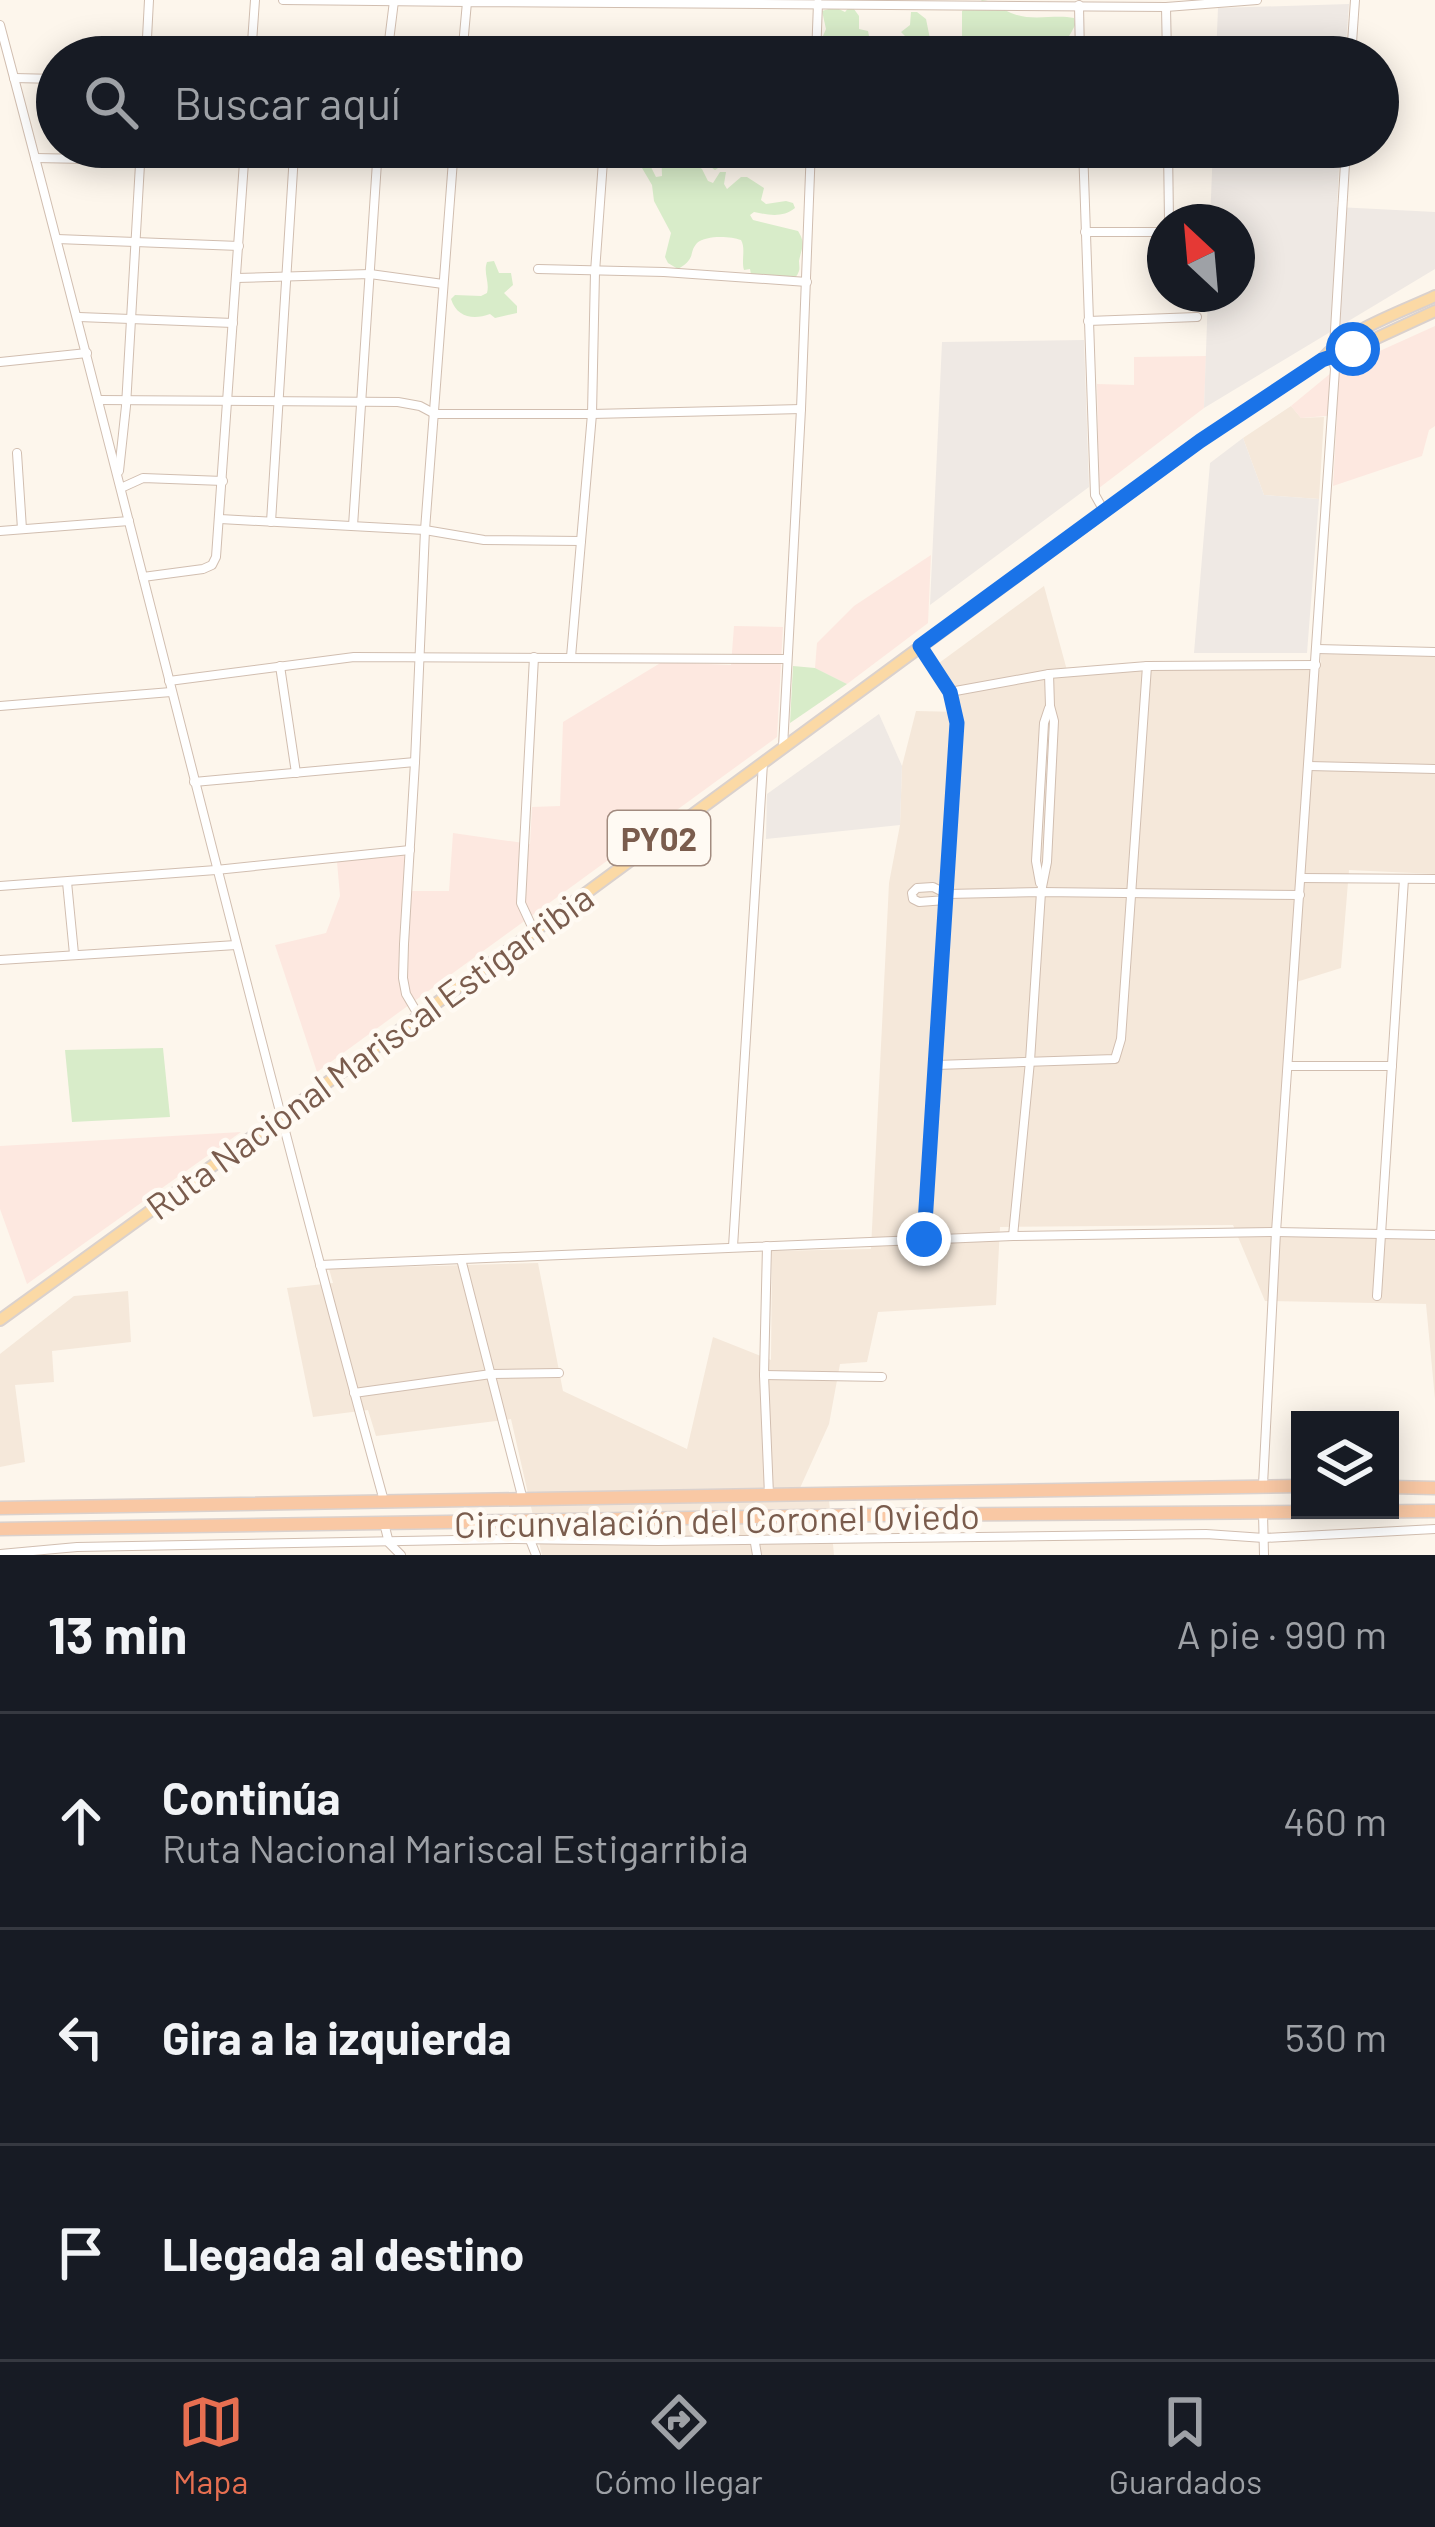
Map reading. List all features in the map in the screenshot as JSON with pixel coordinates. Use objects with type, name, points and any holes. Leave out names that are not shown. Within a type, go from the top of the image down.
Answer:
[{"type":"highway","name":"Circunvalación del Coronel Oviedo","points":[[0,1508],[1291,1486]]},
{"type":"highway","points":[[1399,1487],[1435,1488]]},
{"type":"highway","name":"Circunvalación del Coronel Oviedo","points":[[0,1528],[1435,1511]]},
{"type":"main road","name":"Ruta Nacional Mariscal Estigarribia","points":[[0,1320],[1200,441],[1330,355],[1435,296]]},
{"type":"main road","name":"Ruta Nacional Mariscal Estigarribia","points":[[1330,355],[1435,311]]},
{"type":"street","points":[[147,36],[149,0]]},
{"type":"street","points":[[253,36],[256,0]]},
{"type":"street","points":[[283,0],[1166,7],[1257,0]]},
{"type":"street","points":[[1352,36],[1355,0]]},
{"type":"street","points":[[390,36],[394,1]]},
{"type":"street","points":[[464,36],[467,2]]},
{"type":"street","points":[[820,36],[826,2]]},
{"type":"street","points":[[1079,5],[1080,36]]},
{"type":"street","points":[[1166,7],[1167,36]]},
{"type":"street","points":[[0,25],[36,162]]},
{"type":"street","points":[[14,78],[36,79]]},
{"type":"street","points":[[38,168],[280,1117],[385,1501]]},
{"type":"street","points":[[119,483],[140,168]]},
{"type":"street","points":[[143,577],[203,569],[216,557],[244,168]]},
{"type":"street","points":[[271,521],[293,168]]},
{"type":"street","points":[[353,526],[377,168]]},
{"type":"street","points":[[419,1016],[403,978],[424,530],[452,168]]},
{"type":"street","points":[[571,657],[592,414],[603,168]]},
{"type":"street","points":[[782,747],[811,168]]},
{"type":"street","points":[[1083,168],[1094,495],[1104,511]]},
{"type":"street","points":[[1168,168],[1169,204]]},
{"type":"street","points":[[1263,1485],[1344,168]]},
{"type":"street","points":[[1085,232],[1147,232]]},
{"type":"street","points":[[57,239],[238,245]]},
{"type":"street","points":[[538,269],[807,282]]},
{"type":"street","points":[[236,278],[370,274],[443,284]]},
{"type":"street","points":[[78,317],[233,323]]},
{"type":"street","points":[[1088,321],[1197,317]]},
{"type":"street","points":[[0,362],[87,353]]},
{"type":"street","points":[[99,400],[362,402],[420,406],[435,414],[801,409]]},
{"type":"street","points":[[17,453],[22,530]]},
{"type":"street","points":[[119,483],[143,478],[223,482]]},
{"type":"street","points":[[220,519],[424,530],[484,540],[581,541]]},
{"type":"street","points":[[0,531],[129,521]]},
{"type":"street","points":[[920,646],[950,692],[957,723],[924,1239]]},
{"type":"street","points":[[1317,649],[1435,652]]},
{"type":"street","points":[[169,681],[354,657],[787,659]]},
{"type":"street","points":[[534,657],[521,903],[534,931]]},
{"type":"street","points":[[950,692],[1049,674],[1147,665],[1316,665]]},
{"type":"street","points":[[936,1066],[1115,1059],[1121,1039],[1147,665]]},
{"type":"street","points":[[280,666],[296,772]]},
{"type":"street","points":[[1013,1236],[1041,892],[1036,861],[1049,674]]},
{"type":"street","points":[[0,706],[171,692]]},
{"type":"street","points":[[194,782],[416,761]]},
{"type":"street","points":[[733,1247],[763,761]]},
{"type":"street","points":[[1310,766],[1435,769]]},
{"type":"street","points":[[0,886],[410,850]]},
{"type":"street","points":[[1301,878],[1435,879]]},
{"type":"street","points":[[1377,1296],[1404,879]]},
{"type":"street","points":[[67,882],[74,954]]},
{"type":"street","points":[[947,897],[1041,892],[1300,895]]},
{"type":"street","points":[[0,960],[236,945]]},
{"type":"street","points":[[1288,1066],[1391,1066]]},
{"type":"street","points":[[320,1265],[1013,1236],[1435,1235]]},
{"type":"street","points":[[766,1246],[769,1495]]},
{"type":"street","points":[[461,1259],[523,1500]]},
{"type":"street","points":[[355,1393],[491,1374],[559,1373]]},
{"type":"street","points":[[764,1375],[882,1377]]},
{"type":"street","points":[[1263,1513],[1264,1555]]},
{"type":"street","points":[[752,1519],[757,1555]]},
{"type":"street","points":[[523,1522],[536,1555]]},
{"type":"street","points":[[384,1523],[388,1543],[400,1555]]},
{"type":"street","points":[[0,1554],[77,1547],[530,1540],[1207,1534],[1264,1538],[1435,1528]]},
{"type":"shaded area","points":[[1349,4],[1347,36],[1217,36],[1218,8]]},
{"type":"shaded area","points":[[1212,168],[1339,168],[1337,207],[1435,212],[1435,269],[1204,408],[1207,312],[1255,312],[1255,204],[1211,204]]},
{"type":"shaded area","points":[[1435,326],[1435,426],[1429,430],[1422,456],[1333,486],[1337,415],[1301,418],[1291,406],[1331,373]]},
{"type":"shaded area","points":[[1084,340],[1089,487],[930,605],[942,342]]},
{"type":"shaded area","points":[[1206,356],[1204,408],[1099,488],[1097,384],[1134,385],[1134,357]]},
{"type":"shaded area","points":[[1291,406],[1301,418],[1324,417],[1319,499],[1264,495],[1243,438]]},
{"type":"shaded area","points":[[1243,438],[1264,495],[1319,499],[1307,653],[1194,653],[1210,463]]},
{"type":"shaded area","points":[[931,555],[928,623],[847,684],[815,668],[817,643],[854,606]]},
{"type":"shaded area","points":[[1044,586],[1068,674],[1153,668],[1320,670],[1321,654],[1435,656],[1435,874],[1349,870],[1341,968],[1290,984],[1272,1236],[1435,1238],[1435,1399],[1426,1304],[1265,1301],[1233,1225],[1000,1227],[996,1305],[878,1312],[867,1362],[840,1364],[829,1424],[800,1488],[829,1500],[834,1555],[542,1555],[511,1419],[376,1436],[368,1410],[313,1417],[287,1288],[333,1283],[329,1269],[538,1263],[563,1391],[687,1449],[713,1337],[771,1360],[772,1251],[871,1249],[889,883],[900,825],[902,766],[916,711],[961,712],[952,683],[939,663]]},
{"type":"shaded area","points":[[734,626],[783,627],[777,737],[317,1072],[275,945],[326,933],[340,896],[337,862],[407,854],[405,891],[449,891],[453,833],[530,844],[532,807],[560,806],[563,722],[662,662],[731,665]]},
{"type":"shaded area","points":[[879,714],[902,766],[900,825],[766,839],[767,794]]},
{"type":"shaded area","points":[[241,1132],[27,1284],[0,1209],[0,1146]]},
{"type":"shaded area","points":[[128,1291],[131,1342],[52,1351],[54,1382],[15,1385],[25,1462],[0,1467],[0,1354],[74,1296]]},
{"type":"green space","points":[[982,0],[1019,16],[1074,18],[1075,25],[1068,36],[962,36],[962,11]]},
{"type":"green space","points":[[851,5],[859,16],[859,29],[869,36],[823,36],[822,11],[835,7],[845,12]]},
{"type":"green space","points":[[911,12],[926,19],[929,36],[901,32],[910,25]]},
{"type":"green space","points":[[642,168],[662,176],[662,168],[701,168],[713,183],[720,172],[726,172],[727,189],[747,177],[764,188],[761,200],[766,204],[793,203],[795,208],[786,213],[750,215],[753,220],[798,231],[803,245],[796,277],[778,284],[752,280],[750,269],[744,270],[741,240],[731,238],[701,240],[678,269],[668,263],[671,233]]},
{"type":"green space","points":[[494,261],[499,273],[511,273],[513,285],[504,293],[517,306],[517,313],[495,318],[462,314],[451,299],[487,293],[486,266]]},
{"type":"green space","points":[[793,666],[815,668],[847,684],[790,723]]},
{"type":"green space","points":[[163,1048],[170,1117],[72,1122],[65,1050]]},
{"type":"route","points":[[924,1239],[957,723],[950,692],[920,646],[1283,384],[1322,360],[1353,349]]}]
